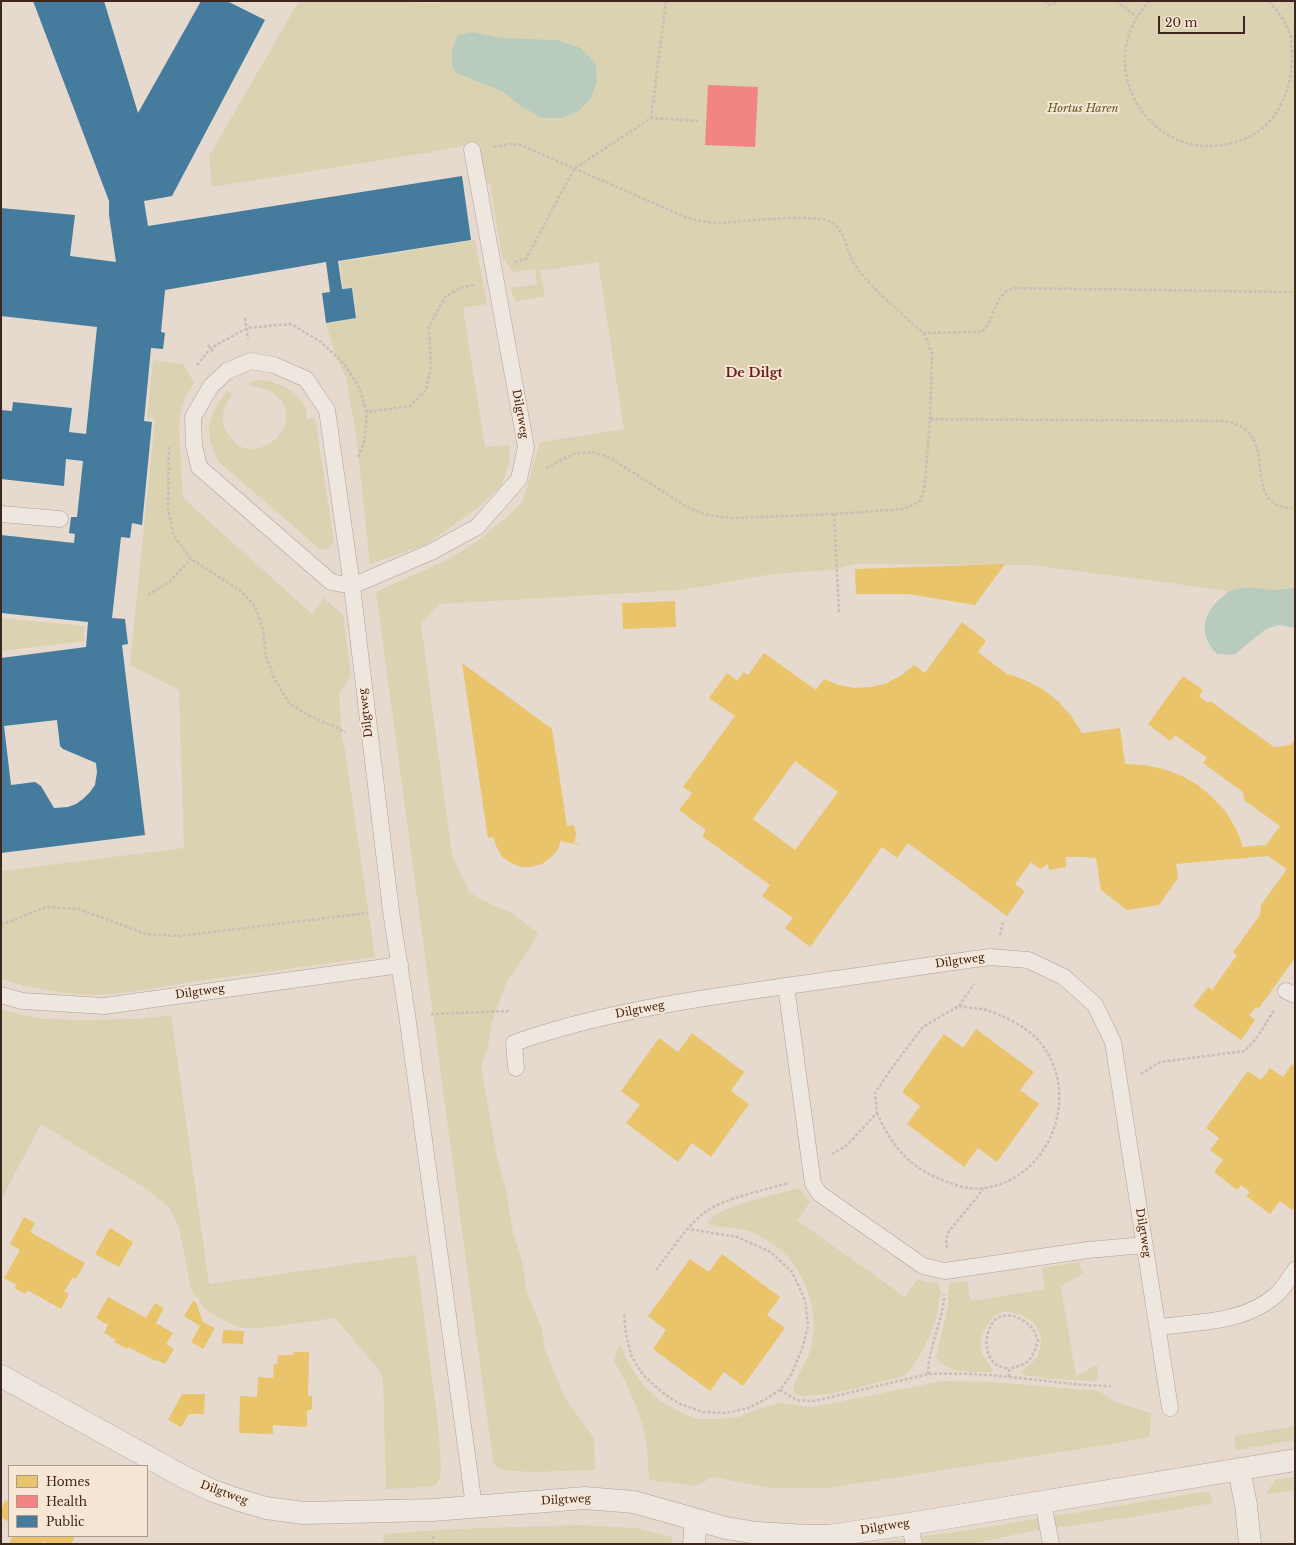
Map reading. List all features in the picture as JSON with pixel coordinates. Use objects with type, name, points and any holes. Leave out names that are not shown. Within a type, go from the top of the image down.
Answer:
[{"type":"street","name":"Dilgtweg","points":[[1,1376],[184,1477],[211,1490],[259,1506],[304,1513],[433,1510],[585,1498],[634,1502],[726,1528],[784,1540],[829,1536],[911,1534],[1043,1502],[1239,1468],[1295,1460]]},
{"type":"street","points":[[1239,1468],[1246,1505],[1250,1544]]},
{"type":"street","points":[[694,1544],[696,1520]]},
{"type":"lane","name":"Dilgtweg","points":[[472,150],[526,447],[519,479],[477,527],[431,552],[352,586],[331,582],[199,467],[194,445],[193,417],[211,386],[227,371],[251,361],[274,365],[306,379],[327,410],[352,586],[391,911],[407,1015],[474,1506]]},
{"type":"lane","points":[[1,514],[60,519]]},
{"type":"lane","name":"Dilgtweg","points":[[516,1068],[514,1043],[550,1030],[630,1012],[727,994],[990,957],[1028,960],[1064,977],[1095,1005],[1113,1042],[1170,1408]]},
{"type":"lane","name":"Dilgtweg","points":[[1,995],[22,1000],[104,1006],[400,965]]},
{"type":"lane","points":[[786,986],[812,1177],[820,1194],[923,1266],[945,1271],[1088,1250],[1145,1245]]},
{"type":"lane","points":[[1158,1327],[1224,1319],[1254,1310],[1277,1294],[1295,1270]]},
{"type":"lane","points":[[1043,1502],[1051,1544]]},
{"type":"path","points":[[651,118],[666,1]]},
{"type":"path","points":[[1045,1],[1049,5],[1059,1]]},
{"type":"path","points":[[1116,1],[1137,17]]},
{"type":"path","points":[[1150,1],[1137,17],[1129,35],[1125,53],[1125,72],[1130,90],[1138,107],[1150,122],[1165,134],[1182,142],[1220,146],[1239,141],[1256,133],[1282,106],[1290,89],[1294,70],[1294,51],[1289,33],[1281,16],[1269,1]]},
{"type":"path","points":[[193,369],[211,348],[246,328],[291,324],[321,342],[345,365],[359,387],[368,412],[410,406],[426,390],[431,368],[429,327],[445,297],[460,288],[495,274],[526,259],[574,169],[651,118],[700,121]]},
{"type":"path","points":[[472,150],[511,144],[521,145],[683,216],[700,222],[718,223],[808,218],[826,220],[839,230],[853,262],[865,278],[924,333],[932,354],[930,419],[925,484],[923,494],[919,502],[903,509],[834,514],[735,518],[704,514],[689,508],[610,458],[593,452],[573,454],[547,468],[519,479]]},
{"type":"path","points":[[924,333],[982,332],[987,326],[1006,290],[1014,288],[1295,292]]},
{"type":"path","points":[[930,419],[1224,421],[1233,423],[1250,433],[1255,442],[1259,451],[1262,485],[1266,496],[1275,504],[1286,508],[1295,508]]},
{"type":"path","points":[[169,442],[168,509],[174,536],[191,559],[241,591],[255,606],[263,630],[266,656],[274,678],[289,703],[308,715],[370,743]]},
{"type":"path","points":[[834,514],[839,612]]},
{"type":"path","points":[[148,595],[168,583],[191,559]]},
{"type":"path","points":[[1,925],[46,907],[79,909],[146,934],[179,936],[391,911]]},
{"type":"path","points":[[959,1006],[987,1011],[1013,1022],[1034,1035],[1047,1051],[1058,1077],[1060,1099],[1057,1120],[1050,1140],[1038,1158],[1021,1175],[1004,1183],[983,1188],[960,1187],[930,1176],[910,1162],[883,1128],[877,1113],[875,1094],[894,1064],[923,1028],[959,1006],[975,981]]},
{"type":"path","points":[[1122,1099],[1142,1073],[1160,1062],[1245,1051],[1290,993]]},
{"type":"path","points":[[407,1015],[510,1011]]},
{"type":"path","points":[[826,1159],[846,1146],[877,1113]]},
{"type":"path","points":[[656,1270],[688,1228],[706,1211],[726,1201],[790,1183]]},
{"type":"path","points":[[624,1315],[626,1334],[631,1355],[643,1375],[663,1393],[680,1404],[703,1412],[726,1413],[748,1408],[780,1390],[791,1375],[802,1349],[808,1326],[805,1300],[792,1272],[771,1252],[737,1237],[688,1228]]},
{"type":"path","points":[[1005,1315],[1014,1316],[1026,1322],[1033,1328],[1038,1341],[1032,1356],[1025,1364],[1009,1369],[997,1365],[988,1355],[986,1343],[989,1331],[995,1320],[1005,1315]]},
{"type":"path","points":[[1009,1369],[1009,1377]]},
{"type":"path","points":[[780,1390],[797,1400],[814,1401],[928,1374],[946,1373],[1009,1377],[1092,1386],[1111,1386]]},
{"type":"green space","name":"Hortus Haren","points":[[299,1],[438,3],[443,1],[1295,1],[1295,588],[1273,590],[1249,587],[1230,591],[1032,565],[854,564],[832,570],[773,574],[682,590],[439,604],[421,624],[452,855],[469,892],[484,901],[510,912],[538,933],[528,951],[506,983],[492,1022],[488,1048],[481,1066],[496,1152],[506,1190],[513,1232],[522,1262],[527,1292],[542,1330],[545,1350],[566,1400],[594,1438],[595,1470],[532,1472],[502,1470],[495,1465],[493,1461],[376,592],[447,560],[479,540],[509,515],[523,501],[540,442],[624,429],[598,262],[540,271],[545,296],[515,302],[511,288],[537,284],[535,269],[513,272],[502,257],[490,185],[480,172],[478,143],[438,151],[212,187],[209,156]],"holes":[[[474,32],[502,38],[558,40],[581,48],[596,64],[597,81],[519,105],[502,91],[458,74]]]},
{"type":"green space","points":[[475,240],[487,304],[463,308],[485,447],[509,445],[510,459],[502,485],[479,507],[425,545],[370,564],[356,434],[346,378],[335,354],[326,324],[357,318],[353,287],[343,288],[340,262]]},
{"type":"green space","points":[[153,360],[183,364],[194,383],[185,398],[180,414],[179,429],[183,498],[312,614],[324,598],[343,615],[351,676],[339,694],[342,737],[375,957],[104,995],[56,992],[1,979],[1,871],[184,848],[179,690],[130,665],[155,419],[147,418]]},
{"type":"green space","points":[[263,380],[285,387],[303,403],[306,409],[307,419],[315,417],[334,542],[329,548],[321,550],[218,461],[209,432],[209,424],[215,409],[227,391],[232,394],[223,414],[223,423],[228,434],[234,441],[244,448],[259,448],[268,445],[276,439],[285,424],[285,408],[281,400],[270,391],[250,385],[249,382]]},
{"type":"green space","points":[[1,618],[84,626],[84,641],[1,651]]},
{"type":"green space","points":[[1,1010],[41,1019],[136,1019],[171,1015],[209,1284],[416,1255],[438,1424],[441,1468],[440,1478],[436,1485],[428,1487],[386,1489],[383,1380],[379,1370],[335,1318],[262,1328],[243,1328],[228,1323],[205,1309],[191,1289],[179,1228],[169,1207],[145,1188],[41,1124],[1,1200]]},
{"type":"green space","points":[[798,1188],[810,1202],[797,1220],[905,1297],[918,1279],[926,1282],[938,1283],[941,1293],[935,1323],[923,1350],[910,1371],[903,1376],[850,1390],[821,1395],[796,1395],[793,1391],[797,1377],[808,1357],[814,1331],[811,1303],[802,1278],[786,1255],[763,1238],[743,1229],[716,1226],[707,1223],[722,1211],[734,1206]]},
{"type":"green space","points":[[1079,1262],[1083,1273],[1061,1287],[1076,1376],[1097,1365],[1098,1375],[1097,1379],[1094,1381],[1052,1379],[1023,1375],[1021,1373],[1038,1355],[1041,1341],[1040,1335],[1035,1325],[1030,1320],[1018,1314],[1009,1312],[1003,1312],[994,1317],[986,1326],[982,1338],[981,1349],[984,1357],[993,1370],[991,1372],[961,1371],[947,1367],[936,1357],[948,1307],[949,1285],[951,1283],[967,1281],[971,1301],[1045,1289],[1042,1268]]},
{"type":"green space","points":[[621,1345],[626,1359],[643,1385],[659,1400],[684,1414],[698,1419],[739,1417],[758,1409],[781,1403],[812,1407],[942,1381],[992,1382],[1099,1391],[1115,1402],[1151,1413],[1150,1437],[828,1488],[769,1488],[713,1477],[696,1486],[649,1480],[647,1447],[638,1410],[614,1361],[617,1349]]},
{"type":"green space","points":[[1295,1426],[1295,1440],[1236,1450],[1234,1436]]},
{"type":"green space","points":[[1295,1477],[1295,1490],[1266,1494],[1275,1480]]},
{"type":"green space","points":[[1209,1491],[1213,1503],[1138,1516],[1032,1531],[972,1544],[867,1544],[969,1530]]},
{"type":"green space","points":[[579,1525],[635,1528],[672,1537],[672,1544],[384,1544],[383,1534],[456,1529]]},
{"type":"shaded area","points":[[474,32],[502,38],[558,40],[581,48],[596,64],[597,81],[591,98],[579,111],[563,118],[542,118],[519,105],[502,91],[458,74],[452,66],[452,50],[458,35]]},
{"type":"shaded area","points":[[1249,587],[1273,590],[1295,588],[1295,628],[1279,625],[1266,629],[1234,655],[1217,654],[1207,640],[1205,633],[1206,618],[1209,611],[1229,592]]},
{"type":"building: Homes","points":[[1005,564],[975,605],[908,594],[856,594],[855,569]]},
{"type":"building: Homes","points":[[675,601],[676,627],[623,629],[622,603]]},
{"type":"building: Homes","points":[[962,622],[986,641],[978,652],[1008,675],[1009,674],[1027,681],[1044,690],[1059,702],[1072,717],[1082,733],[1120,728],[1125,764],[1144,765],[1163,769],[1182,776],[1198,785],[1226,812],[1236,829],[1243,847],[1266,845],[1280,826],[1244,800],[1243,792],[1203,763],[1207,758],[1175,735],[1170,741],[1148,724],[1183,676],[1203,690],[1199,696],[1208,703],[1210,701],[1274,747],[1291,745],[1295,739],[1295,958],[1259,1008],[1256,1007],[1249,1015],[1255,1020],[1241,1040],[1193,1006],[1208,987],[1212,990],[1237,955],[1233,952],[1260,915],[1261,905],[1287,869],[1268,856],[1176,864],[1178,878],[1159,905],[1127,910],[1101,890],[1096,858],[1066,857],[1066,867],[1049,870],[1048,864],[1040,869],[1031,862],[1015,884],[1025,891],[1007,916],[908,843],[897,858],[882,847],[810,947],[785,928],[793,918],[762,896],[770,885],[702,836],[706,830],[679,810],[692,793],[683,787],[735,716],[709,698],[727,673],[737,681],[744,672],[748,675],[764,653],[816,690],[824,679],[839,685],[855,688],[871,687],[887,683],[902,675],[914,665],[925,673]],"holes":[[[795,761],[838,792],[795,850],[753,819]]]},
{"type":"building: Homes","points":[[462,663],[552,729],[567,826],[574,825],[576,834],[574,843],[579,845],[561,841],[557,851],[542,864],[531,867],[521,867],[502,857],[493,837],[488,838]]},
{"type":"building: Homes","points":[[976,1029],[1034,1072],[1020,1090],[1039,1104],[997,1162],[978,1148],[964,1167],[907,1124],[920,1106],[902,1092],[944,1034],[963,1048]]},
{"type":"building: Homes","points":[[692,1033],[744,1072],[731,1091],[749,1104],[711,1157],[692,1143],[678,1162],[626,1123],[640,1105],[621,1091],[659,1038],[678,1052]]},
{"type":"building: Homes","points":[[1292,1064],[1295,1066],[1295,1207],[1292,1210],[1280,1201],[1270,1214],[1246,1196],[1250,1192],[1241,1185],[1237,1190],[1214,1172],[1223,1160],[1210,1150],[1219,1138],[1206,1128],[1248,1071],[1261,1080],[1270,1068],[1283,1077]]},
{"type":"building: Homes","points":[[24,1217],[35,1223],[30,1232],[85,1263],[76,1279],[73,1277],[64,1292],[69,1294],[61,1309],[27,1290],[25,1294],[14,1288],[17,1285],[4,1278],[20,1250],[10,1244]]},
{"type":"building: Homes","points":[[110,1228],[133,1242],[119,1267],[95,1254]]},
{"type":"building: Homes","points":[[722,1254],[780,1297],[767,1315],[785,1328],[743,1386],[724,1372],[710,1391],[653,1349],[666,1330],[648,1316],[690,1259],[709,1272]]},
{"type":"building: Homes","points":[[108,1297],[146,1318],[155,1303],[164,1308],[156,1323],[173,1333],[166,1344],[174,1349],[165,1364],[128,1347],[127,1349],[114,1342],[116,1340],[104,1333],[108,1325],[96,1318]]},
{"type":"building: Homes","points":[[193,1301],[196,1302],[203,1322],[215,1328],[203,1349],[191,1342],[200,1326],[184,1316]]},
{"type":"building: Homes","points":[[223,1330],[244,1331],[243,1344],[222,1343]]},
{"type":"building: Homes","points":[[293,1352],[309,1352],[308,1396],[312,1396],[312,1409],[307,1411],[307,1427],[273,1425],[273,1434],[239,1433],[240,1396],[257,1397],[258,1377],[273,1378],[274,1364],[277,1364],[278,1355],[293,1355]]},
{"type":"building: Homes","points":[[182,1394],[205,1394],[204,1414],[189,1414],[181,1427],[168,1420]]},
{"type":"building: Homes","points":[[6,1500],[8,1501],[8,1521],[1,1517],[1,1509]]},
{"type":"building: Homes","points":[[12,1537],[74,1537],[71,1544],[49,1544],[44,1541],[43,1544],[9,1544]]},
{"type":"building: Health","points":[[708,85],[758,87],[755,147],[705,145]]},
{"type":"building: Public","points":[[33,1],[104,1],[138,113],[201,1],[227,1],[265,20],[172,196],[144,201],[148,226],[462,176],[471,240],[338,261],[342,289],[352,288],[356,318],[326,323],[322,293],[330,292],[326,262],[165,290],[161,332],[165,333],[163,349],[151,348],[144,421],[152,422],[142,525],[132,523],[130,538],[121,537],[112,618],[125,619],[128,644],[122,645],[145,835],[1,853],[1,658],[86,647],[88,622],[1,613],[1,535],[74,543],[75,534],[69,533],[71,517],[77,517],[83,461],[66,459],[64,486],[1,479],[1,410],[12,411],[13,402],[72,408],[69,432],[86,434],[97,327],[1,316],[1,208],[75,215],[70,256],[116,262],[109,215],[109,201]],"holes":[[[57,720],[60,746],[63,749],[96,763],[97,772],[95,785],[83,799],[68,807],[54,808],[41,786],[35,782],[11,785],[4,726]]]},
{"type":"district","name":"De Dilgt","points":[[754,373]]}]
